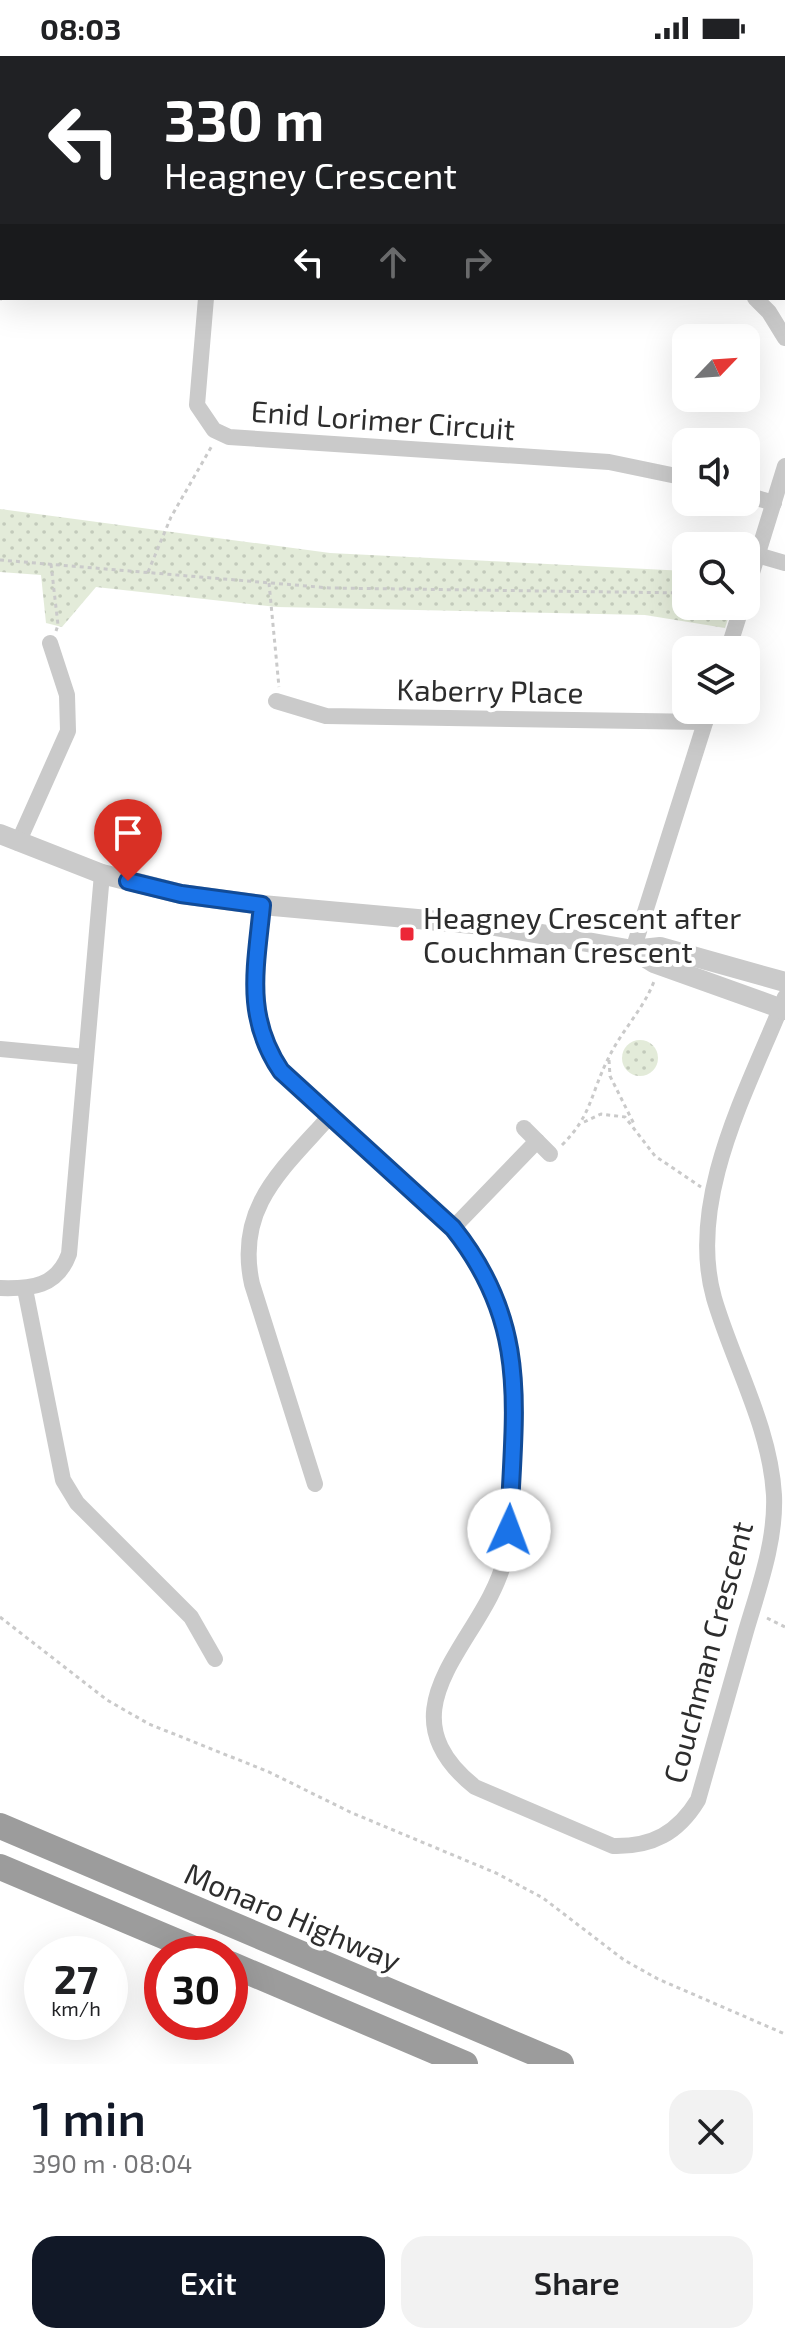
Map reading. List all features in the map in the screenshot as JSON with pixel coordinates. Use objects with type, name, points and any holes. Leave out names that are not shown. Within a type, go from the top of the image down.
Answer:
[{"type":"highway","name":"Monaro Highway","points":[[0,1826],[561,2064]]},
{"type":"highway","points":[[0,1867],[163,1936]]},
{"type":"highway","points":[[248,1972],[465,2064]]},
{"type":"street","name":"Enid Lorimer Circuit","points":[[206,300],[197,405],[203,419],[220,433],[237,439],[609,462],[672,475]]},
{"type":"street","points":[[757,300],[769,312],[785,338]]},
{"type":"street","points":[[760,546],[785,466]]},
{"type":"street","points":[[760,499],[774,503]]},
{"type":"street","points":[[760,556],[785,563]]},
{"type":"street","points":[[50,643],[67,695],[68,731],[9,838],[102,874],[181,894],[262,905],[495,926],[633,950],[660,947],[785,982]]},
{"type":"street","name":"Kaberry Place","points":[[276,701],[326,716],[672,716]]},
{"type":"street","points":[[633,950],[704,724]]},
{"type":"street","points":[[0,1288],[25,1289],[45,1284],[57,1276],[69,1254],[102,874]]},
{"type":"street","name":"Couchman Crescent","points":[[262,905],[254,989],[262,1039],[281,1071],[453,1228],[477,1258],[502,1310],[511,1347],[513,1386],[506,1557],[483,1610],[448,1663],[438,1686],[434,1709],[439,1744],[457,1772],[475,1787],[604,1844],[634,1847],[663,1836],[688,1817],[698,1800],[772,1531],[774,1497],[761,1431],[714,1297],[707,1229],[713,1190],[783,1005]]},
{"type":"street","points":[[633,950],[654,963],[783,1005]]},
{"type":"street","points":[[0,1049],[86,1057]]},
{"type":"street","points":[[315,1484],[252,1284],[247,1249],[255,1212],[267,1188],[330,1116]]},
{"type":"street","points":[[524,1128],[550,1154]]},
{"type":"street","points":[[453,1228],[537,1141]]},
{"type":"street","points":[[25,1289],[55,1455],[63,1480],[77,1503],[191,1617],[215,1659]]},
{"type":"path","points":[[148,572],[171,517],[220,433]]},
{"type":"path","points":[[0,560],[330,588],[672,593]]},
{"type":"path","points":[[50,643],[58,625],[51,564]]},
{"type":"path","points":[[269,583],[280,681],[276,701]]},
{"type":"path","points":[[582,1125],[609,1056],[650,992],[657,974],[649,972]]},
{"type":"path","points":[[609,1056],[610,1076],[655,1156],[690,1182],[713,1190]]},
{"type":"path","points":[[550,1154],[582,1125],[601,1114],[616,1113],[638,1130]]},
{"type":"path","points":[[752,1611],[785,1627]]},
{"type":"path","points":[[0,1617],[107,1700],[149,1724],[269,1772],[350,1812],[496,1873],[543,1898],[624,1960],[785,2034]]},
{"type":"green space","points":[[0,509],[330,553],[672,570],[672,619],[645,615],[277,607],[96,587],[62,627],[46,623],[41,575],[0,572]]},
{"type":"green space","points":[[676,620],[728,620],[725,628]]},
{"type":"green space","points":[[640,1040],[653,1045],[658,1058],[653,1071],[640,1076],[627,1071],[622,1058],[627,1045]]},
{"type":"place","name":"Heagney Crescent after Couchman Crescent","points":[[407,934]]},
{"type":"route","points":[[128,881],[181,894],[262,905],[254,989],[255,1015],[267,1051],[281,1071],[453,1228],[477,1258],[502,1310],[511,1347],[513,1386],[509,1530]]}]
